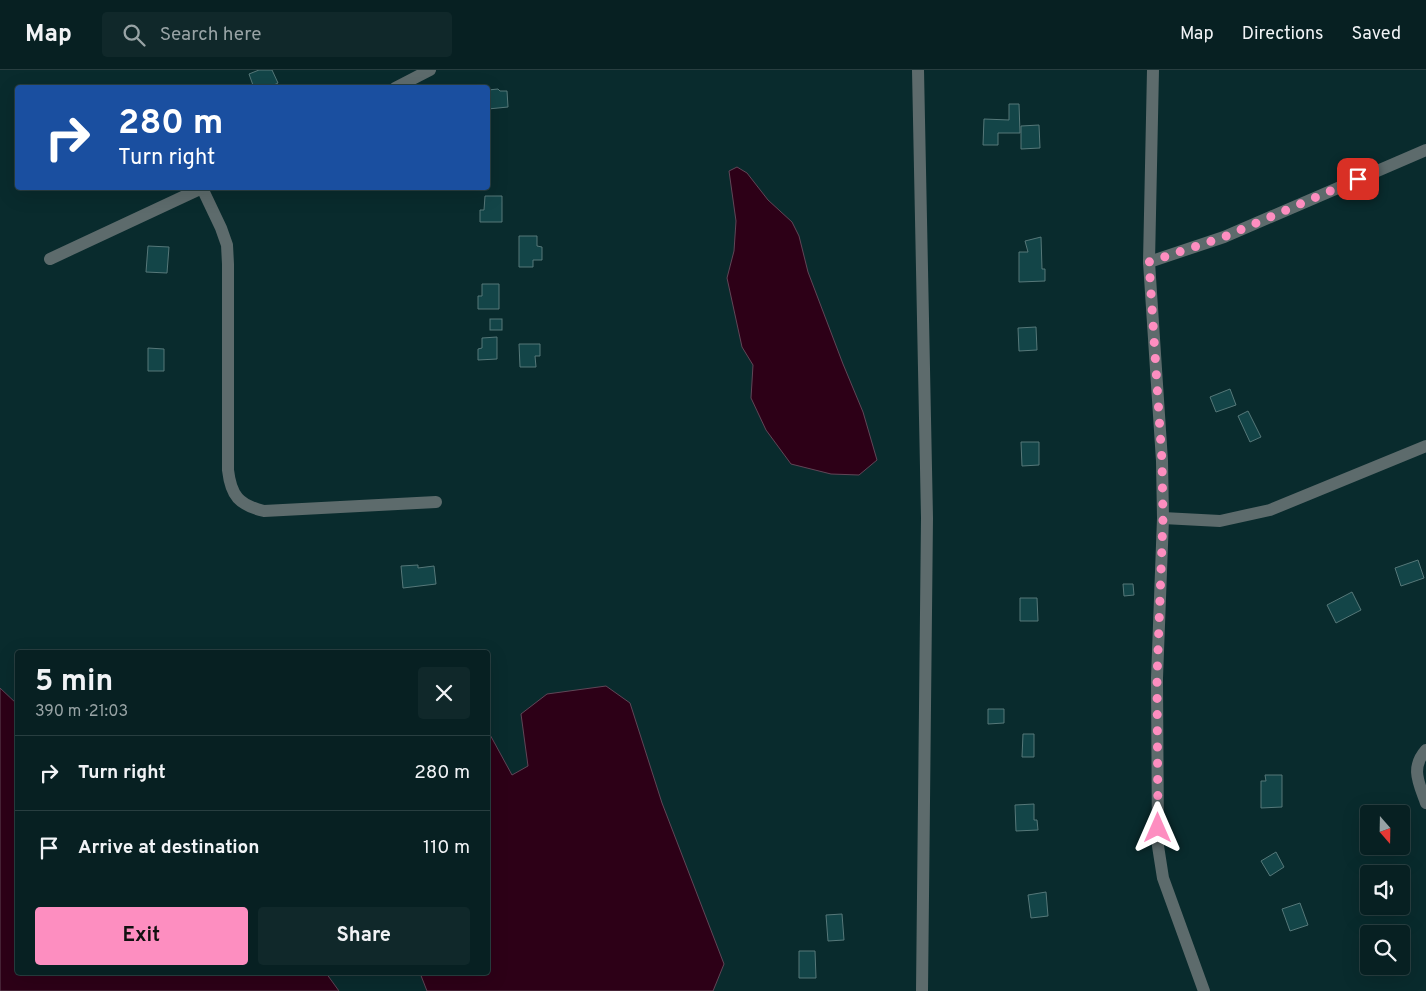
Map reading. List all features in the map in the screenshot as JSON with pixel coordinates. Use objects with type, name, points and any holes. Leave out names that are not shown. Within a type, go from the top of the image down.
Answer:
[{"type":"street","points":[[401,85],[430,70]]},
{"type":"street","points":[[918,70],[927,518],[922,991]]},
{"type":"street","points":[[1153,70],[1149,262],[1162,461],[1163,518],[1157,678],[1158,846],[1163,878],[1204,991]]},
{"type":"street","points":[[1149,262],[1224,237],[1426,150]]},
{"type":"street","points":[[50,259],[198,190]]},
{"type":"street","points":[[203,190],[227,245],[228,470],[230,485],[235,495],[252,508],[264,511],[436,502]]},
{"type":"street","points":[[1163,518],[1220,521],[1270,510],[1426,446]]},
{"type":"street","points":[[1426,750],[1421,755],[1416,773],[1426,803]]},
{"type":"shaded area","points":[[737,167],[747,173],[768,200],[792,222],[799,236],[808,272],[863,412],[877,460],[859,475],[831,474],[791,464],[766,430],[751,398],[753,365],[742,347],[727,278],[734,251],[736,221],[729,171]]},
{"type":"shaded area","points":[[606,686],[630,703],[662,803],[724,964],[713,991],[427,991],[421,975],[490,975],[490,735],[512,775],[528,766],[521,714],[547,694]]},
{"type":"shaded area","points":[[0,688],[15,702],[15,975],[327,975],[339,991],[0,991]]},
{"type":"building","points":[[259,70],[272,70],[278,83],[274,85],[253,85],[249,74]]},
{"type":"building","points":[[490,90],[507,91],[508,107],[490,109]]},
{"type":"building","points":[[1009,104],[1019,104],[1020,133],[998,133],[998,145],[983,145],[984,119],[1009,120]]},
{"type":"building","points":[[1039,125],[1040,148],[1021,149],[1021,126]]},
{"type":"building","points":[[485,196],[502,196],[502,222],[480,222],[480,210],[484,210]]},
{"type":"building","points":[[519,236],[537,236],[537,246],[542,247],[542,260],[533,260],[533,267],[519,267]]},
{"type":"building","points":[[1041,237],[1042,269],[1045,269],[1045,281],[1019,282],[1019,252],[1028,252],[1025,241]]},
{"type":"building","points":[[148,246],[169,247],[167,273],[146,272]]},
{"type":"building","points":[[482,284],[499,284],[499,309],[478,309],[478,296],[482,296]]},
{"type":"building","points":[[490,319],[502,319],[502,330],[490,330]]},
{"type":"building","points":[[1036,327],[1037,350],[1019,351],[1018,328]]},
{"type":"building","points":[[497,337],[497,359],[478,360],[478,349],[482,348],[482,338]]},
{"type":"building","points":[[519,344],[540,344],[540,356],[535,356],[536,367],[520,367]]},
{"type":"building","points":[[148,348],[164,349],[164,371],[148,371]]},
{"type":"building","points":[[1230,389],[1236,405],[1216,412],[1210,397]]},
{"type":"building","points":[[1248,411],[1261,437],[1250,442],[1238,416]]},
{"type":"building","points":[[1021,442],[1039,442],[1039,465],[1022,466]]},
{"type":"building","points":[[1418,560],[1424,578],[1401,586],[1395,568]]},
{"type":"building","points":[[418,565],[418,568],[434,566],[436,584],[403,588],[401,566]]},
{"type":"building","points":[[1123,584],[1133,584],[1134,595],[1124,596]]},
{"type":"building","points":[[1352,592],[1361,610],[1336,623],[1327,605]]},
{"type":"building","points":[[1020,598],[1037,598],[1038,621],[1020,621]]},
{"type":"building","points":[[988,709],[1004,709],[1004,723],[988,724]]},
{"type":"building","points":[[1023,734],[1034,734],[1034,757],[1022,757]]},
{"type":"building","points":[[1265,775],[1282,775],[1282,807],[1261,808],[1261,781],[1266,781]]},
{"type":"building","points":[[1034,804],[1034,820],[1037,820],[1038,830],[1016,831],[1015,805]]},
{"type":"building","points":[[1276,852],[1284,867],[1270,876],[1261,861]]},
{"type":"building","points":[[1046,892],[1048,916],[1031,918],[1028,895]]},
{"type":"building","points":[[1300,903],[1308,925],[1290,931],[1282,909]]},
{"type":"building","points":[[842,914],[844,940],[828,941],[826,915]]},
{"type":"building","points":[[799,951],[815,951],[816,978],[799,978]]},
{"type":"route","points":[[1158,828],[1157,678],[1163,518],[1162,461],[1149,262],[1224,237],[1358,179]]}]
